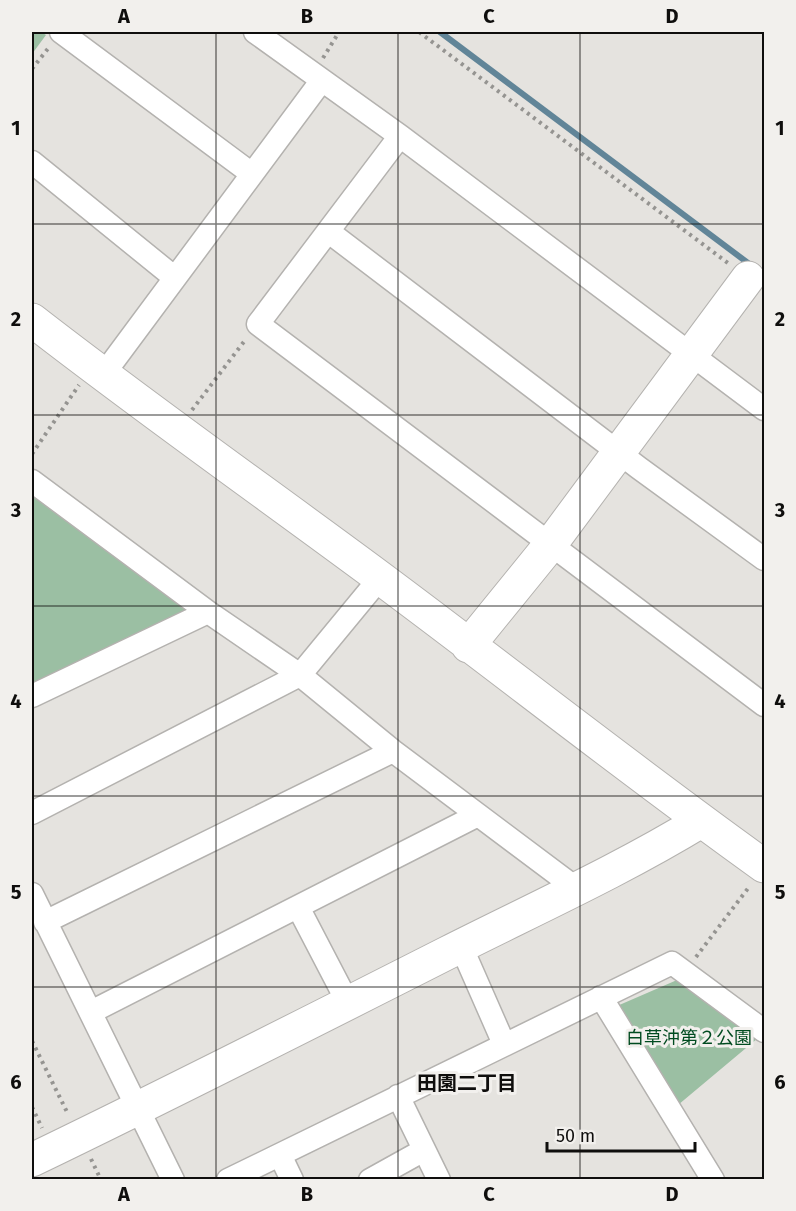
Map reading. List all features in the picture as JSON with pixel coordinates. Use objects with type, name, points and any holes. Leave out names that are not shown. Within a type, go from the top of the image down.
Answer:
[{"type":"street","points":[[61,32],[252,174]]},
{"type":"street","points":[[255,32],[400,136],[765,409]]},
{"type":"street","points":[[97,371],[175,278],[252,174],[317,77]]},
{"type":"street","points":[[400,136],[258,324],[549,545],[765,705]]},
{"type":"street","points":[[32,162],[175,278]]},
{"type":"street","points":[[329,232],[765,559]]},
{"type":"street","points":[[468,646],[620,452],[748,278]]},
{"type":"street","points":[[32,320],[97,371],[380,578],[701,821],[758,875]]},
{"type":"street","points":[[32,481],[208,612],[300,675],[393,751],[577,890]]},
{"type":"street","points":[[32,813],[300,675],[380,578]]},
{"type":"street","points":[[32,696],[208,612]]},
{"type":"street","points":[[45,922],[393,751]]},
{"type":"street","points":[[91,1012],[478,816]]},
{"type":"street","points":[[32,1160],[139,1109],[577,890],[650,852],[701,821]]},
{"type":"street","points":[[32,894],[173,1179]]},
{"type":"street","points":[[298,907],[348,1003]]},
{"type":"street","points":[[461,946],[504,1044]]},
{"type":"street","points":[[228,1179],[672,963],[765,1030]]},
{"type":"street","points":[[602,997],[713,1179]]},
{"type":"street","points":[[398,1096],[439,1179]]},
{"type":"street","points":[[370,1179],[424,1150]]},
{"type":"street","points":[[280,1155],[292,1179]]},
{"type":"path","points":[[32,69],[61,32]]},
{"type":"path","points":[[317,77],[339,32]]},
{"type":"path","points":[[419,32],[748,278]]},
{"type":"path","points":[[177,429],[258,324]]},
{"type":"path","points":[[32,454],[97,371]]},
{"type":"path","points":[[684,972],[758,875]]},
{"type":"path","points":[[32,1041],[80,1137]]},
{"type":"green space","points":[[32,32],[41,32],[46,35],[32,54]]},
{"type":"green space","points":[[32,491],[197,610],[32,689]]},
{"type":"green space","name":"白草沖第２公園","points":[[684,977],[758,1038],[678,1105],[617,1006]]},
{"type":"waterway","points":[[440,32],[764,275]]},
{"type":"district","name":"田園二丁目","points":[[467,1083]]}]
